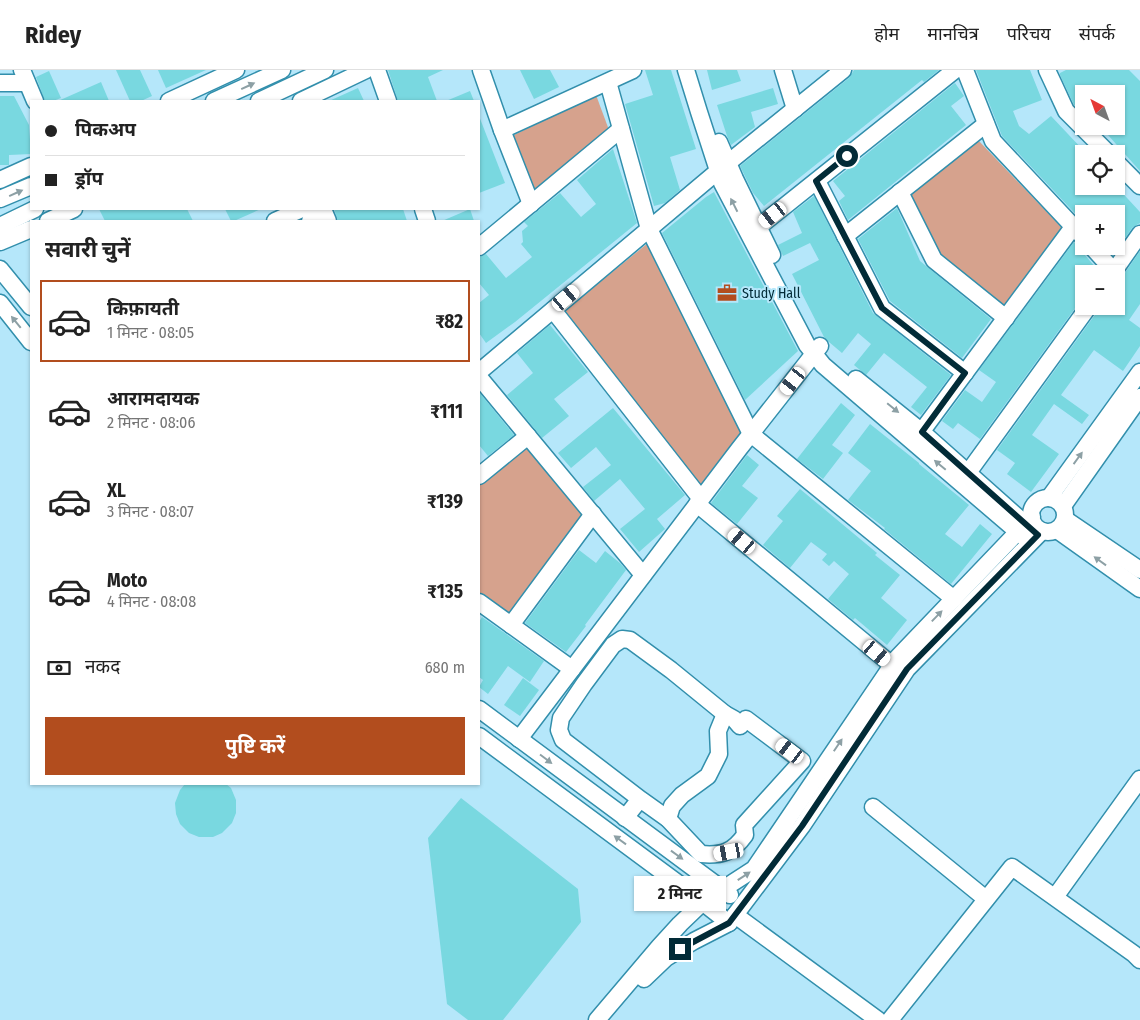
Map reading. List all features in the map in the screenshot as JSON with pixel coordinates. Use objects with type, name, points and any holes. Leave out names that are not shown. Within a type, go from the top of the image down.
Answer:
[{"type":"street","points":[[171,100],[236,70]]},
{"type":"street","points":[[216,100],[282,70]]},
{"type":"street","points":[[261,100],[325,70]]},
{"type":"street","points":[[303,100],[366,70]]},
{"type":"street","points":[[378,70],[388,100]]},
{"type":"street","points":[[481,70],[531,204]]},
{"type":"street","points":[[502,130],[633,70]]},
{"type":"street","points":[[686,70],[699,112],[723,167],[734,179],[754,230],[814,340],[817,350],[830,358],[964,478],[1042,523],[1140,589]]},
{"type":"street","points":[[698,70],[721,146],[723,167]]},
{"type":"street","points":[[783,70],[795,109]]},
{"type":"street","points":[[480,371],[723,167],[843,70]]},
{"type":"street","points":[[754,230],[955,70]]},
{"type":"street","points":[[965,70],[993,141],[1075,230]]},
{"type":"street","points":[[1047,70],[1066,111],[1100,145]]},
{"type":"street","points":[[0,83],[24,77],[35,100]]},
{"type":"street","points":[[608,82],[649,229],[751,434],[954,599]]},
{"type":"street","points":[[845,236],[986,124]]},
{"type":"street","points":[[480,246],[621,130]]},
{"type":"street","points":[[0,180],[30,166]]},
{"type":"street","points":[[1125,171],[1140,186]]},
{"type":"street","points":[[816,181],[882,308],[965,373]]},
{"type":"street","points":[[0,199],[30,186]]},
{"type":"street","points":[[900,192],[934,260],[1006,318]]},
{"type":"street","points":[[0,226],[33,210]]},
{"type":"street","points":[[50,220],[72,210]]},
{"type":"street","points":[[277,220],[300,210]]},
{"type":"street","points":[[0,242],[30,229]]},
{"type":"street","points":[[1118,265],[1140,234]]},
{"type":"street","points":[[917,437],[1006,318],[1075,237]]},
{"type":"street","points":[[1099,255],[1107,265]]},
{"type":"street","points":[[0,269],[30,306]]},
{"type":"street","points":[[0,303],[30,341]]},
{"type":"street","points":[[552,310],[699,501],[892,665]]},
{"type":"street","points":[[964,478],[1082,315]]},
{"type":"street","points":[[519,739],[699,501],[817,350]]},
{"type":"street","points":[[597,1020],[680,924],[703,902],[754,868],[897,658],[954,599],[1042,523],[1140,372]]},
{"type":"street","points":[[480,378],[643,575]]},
{"type":"street","points":[[611,1020],[642,981],[666,958],[736,914],[802,826],[907,669],[1042,523],[1140,397]]},
{"type":"street","points":[[480,475],[528,436]]},
{"type":"street","points":[[511,625],[593,514]]},
{"type":"street","points":[[1042,523],[1140,570]]},
{"type":"street","points":[[480,603],[572,669]]},
{"type":"street","points":[[622,639],[630,640],[671,670],[725,714],[734,719],[740,726],[746,720],[802,761],[744,825],[746,835],[729,852],[712,855],[701,854],[668,820],[640,799],[563,740],[560,730],[561,718],[584,684],[612,645],[622,639]]},
{"type":"street","points":[[480,710],[723,889],[736,914]]},
{"type":"street","points":[[668,820],[672,806],[682,795],[708,776],[719,754],[718,731],[725,714]]},
{"type":"street","points":[[480,737],[703,902],[736,914],[878,1020]]},
{"type":"street","points":[[1055,897],[1140,780]]},
{"type":"street","points":[[625,818],[640,799]]},
{"type":"street","points":[[873,807],[986,900]]},
{"type":"street","points":[[890,1020],[1012,867],[1140,960]]},
{"type":"shaded area","points":[[596,95],[609,130],[533,192],[512,136]]},
{"type":"shaded area","points":[[978,140],[1063,229],[1003,306],[943,259],[910,195]]},
{"type":"shaded area","points":[[648,243],[743,431],[701,486],[562,313]]},
{"type":"shaded area","points":[[525,446],[583,516],[508,614],[480,594],[480,484]]},
{"type":"building","points":[[116,70],[140,70],[152,96],[143,100],[130,100]]},
{"type":"building","points":[[158,70],[206,70],[166,88]]},
{"type":"building","points":[[388,70],[443,70],[428,77],[437,100],[398,100]]},
{"type":"building","points":[[520,70],[550,70],[559,87],[534,99]]},
{"type":"building","points":[[645,70],[671,70],[696,149],[670,157],[680,190],[665,203],[654,206],[625,104],[653,95]]},
{"type":"building","points":[[707,70],[737,70],[741,81],[712,90]]},
{"type":"building","points":[[854,70],[939,70],[924,82],[922,80],[764,206],[753,193],[740,166],[849,78]]},
{"type":"building","points":[[976,70],[1030,70],[1042,100],[1013,111],[1019,126],[1029,134],[1051,116],[1078,145],[1075,145],[1075,195],[1124,195],[1140,212],[1140,223],[1132,228],[1125,238],[1125,205],[1075,205],[1075,213],[1002,136]]},
{"type":"building","points":[[1066,70],[1129,70],[1140,81],[1140,171],[1125,154],[1125,145],[1117,145],[1108,135],[1125,135],[1125,85],[1075,85],[1075,106],[1060,73]]},
{"type":"building","points":[[49,71],[61,98],[45,100],[36,77]]},
{"type":"building","points":[[101,82],[109,100],[60,100]]},
{"type":"building","points":[[955,83],[964,96],[951,106],[966,125],[848,220],[839,201],[845,196],[833,181]]},
{"type":"building","points":[[358,88],[364,100],[331,100]]},
{"type":"building","points":[[773,88],[778,104],[751,112],[755,127],[731,145],[717,105]]},
{"type":"building","points":[[470,91],[474,100],[448,100]]},
{"type":"building","points":[[0,96],[14,96],[29,125],[30,154],[9,155],[9,165],[0,165]]},
{"type":"building","points":[[480,119],[505,183],[480,193]]},
{"type":"building","points":[[613,149],[637,223],[515,322],[486,343],[480,334],[480,302],[489,295],[480,284],[480,257],[486,254],[506,278],[532,257],[521,244],[523,242],[522,231],[528,226],[524,222],[560,193],[581,217],[596,204],[577,180]]},
{"type":"building","name":"Study Hall","points":[[714,192],[798,351],[745,400],[662,233]]},
{"type":"building","points":[[814,196],[873,313],[951,375],[921,415],[911,407],[927,387],[884,353],[866,375],[854,365],[871,344],[858,333],[842,353],[824,337],[792,274],[819,260],[810,243],[783,256],[778,245],[802,233],[793,212]]},
{"type":"building","points":[[897,208],[920,261],[991,319],[962,358],[890,301],[858,239]]},
{"type":"building","points":[[100,210],[188,210],[192,220],[104,220]]},
{"type":"building","points":[[226,210],[259,210],[236,220],[230,220]]},
{"type":"building","points":[[334,210],[403,210],[407,220],[338,220]]},
{"type":"building","points":[[470,210],[474,220],[444,220]]},
{"type":"building","points":[[1074,242],[1075,255],[1085,255],[1093,265],[1075,265],[1075,308],[980,439],[958,423],[953,429],[942,421],[965,390],[982,402],[996,382],[979,370]]},
{"type":"building","points":[[1140,251],[1140,304],[1129,320],[1140,328],[1140,346],[1123,371],[1094,350],[1061,395],[1089,415],[1082,424],[1054,404],[1032,435],[1059,454],[1031,492],[1007,474],[1015,463],[997,450],[1095,315],[1125,315],[1125,273]]},
{"type":"building","points":[[550,325],[588,372],[554,399],[569,416],[542,438],[507,395],[533,373],[517,353]]},
{"type":"building","points":[[480,393],[514,435],[488,456],[480,446]]},
{"type":"building","points":[[841,403],[855,415],[832,445],[843,453],[823,479],[797,459]]},
{"type":"building","points":[[613,408],[685,495],[657,519],[665,529],[639,552],[620,529],[645,509],[620,479],[594,501],[583,487],[611,465],[596,447],[571,468],[558,453]]},
{"type":"building","points":[[870,424],[969,505],[945,534],[962,547],[980,524],[992,534],[951,584],[885,528],[848,500],[871,471],[848,453]]},
{"type":"building","points":[[747,455],[759,465],[742,486],[758,498],[737,524],[711,503]]},
{"type":"building","points":[[800,489],[877,553],[875,555],[900,575],[881,598],[907,620],[887,645],[855,618],[853,620],[828,599],[849,574],[834,561],[829,566],[822,560],[827,554],[811,542],[790,568],[763,545],[783,521],[777,516]]},
{"type":"building","points":[[579,550],[596,563],[605,551],[626,570],[566,652],[525,623]]},
{"type":"building","points":[[482,617],[544,661],[530,682],[508,666],[488,694],[480,688],[483,680],[480,678],[480,620]]},
{"type":"building","points":[[523,678],[539,690],[520,716],[504,705]]},
{"type":"building","points":[[184,785],[227,785],[231,788],[236,800],[236,813],[232,823],[222,833],[213,837],[199,837],[189,833],[180,824],[176,814],[175,803]]},
{"type":"building","points":[[461,798],[578,889],[581,922],[503,1020],[468,1020],[447,1004],[428,838]]},
{"type":"place","name":"Study Hall","points":[[727,293]]},
{"type":"route","points":[[680,949],[729,923],[802,826],[907,669],[1038,535],[922,432],[965,373],[882,308],[816,181],[847,156]]}]
